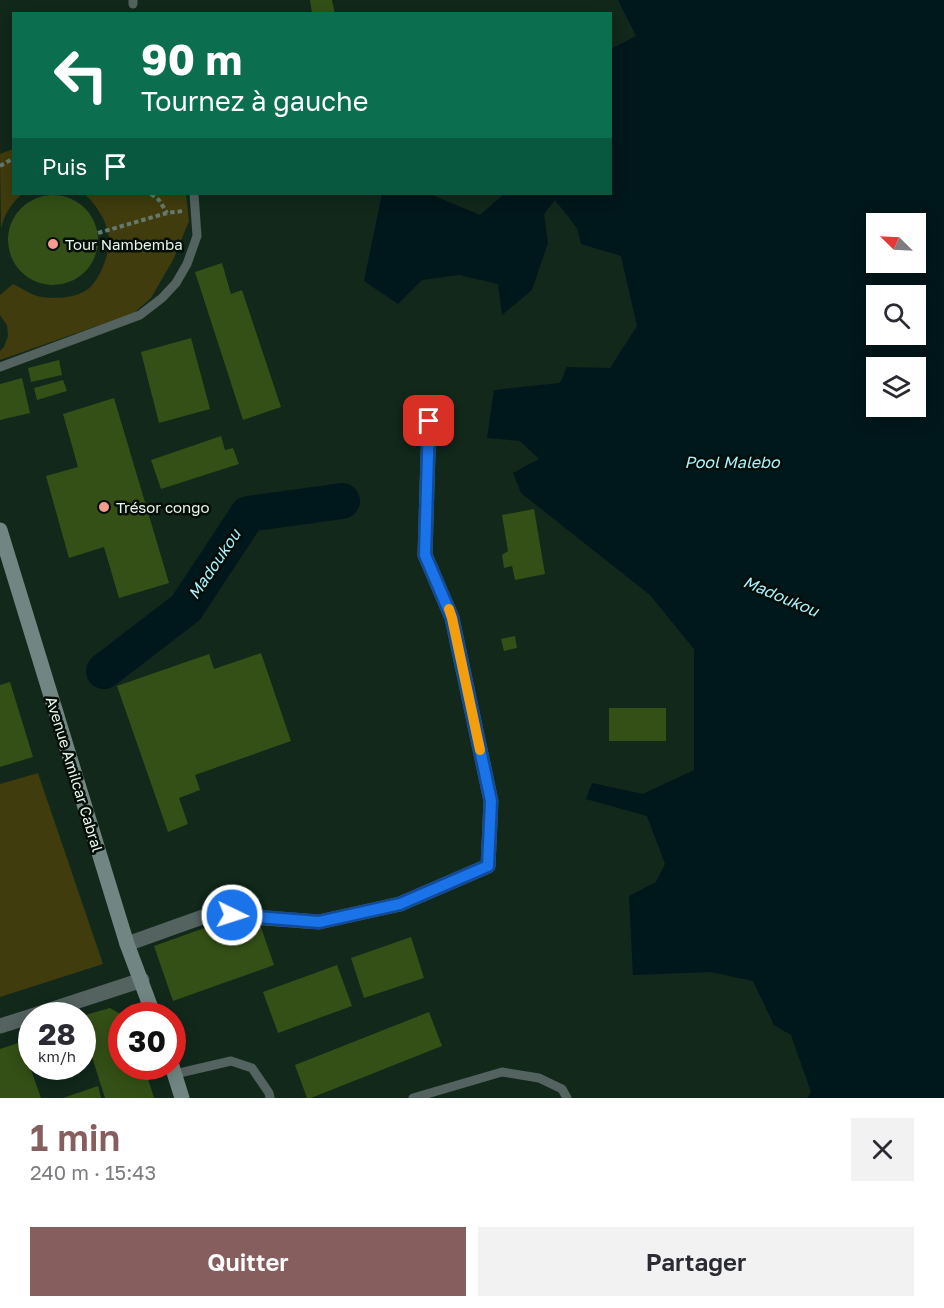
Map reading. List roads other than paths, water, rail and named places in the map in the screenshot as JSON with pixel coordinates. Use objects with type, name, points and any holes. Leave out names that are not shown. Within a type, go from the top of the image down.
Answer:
[{"type":"main road","name":"Avenue Amilcar Cabral","points":[[0,530],[128,944],[149,1002]]},
{"type":"main road","points":[[176,1080],[182,1098]]},
{"type":"street","points":[[128,944],[211,914],[319,922],[400,904],[488,866],[491,801],[452,618],[425,555],[429,421]]},
{"type":"street","points":[[75,1002],[142,980]]},
{"type":"street","points":[[0,1026],[18,1020]]},
{"type":"lane","points":[[0,367],[140,315],[162,298],[176,283],[187,264],[197,236],[194,195]]},
{"type":"lane","points":[[186,1068],[231,1061],[252,1068],[270,1098]]},
{"type":"lane","points":[[413,1098],[502,1072],[539,1078],[562,1089],[567,1098]]},
{"type":"water","name":"Pool Malebo","points":[[618,0],[944,0],[944,1098],[807,1098],[811,1092],[791,1035],[774,1025],[753,981],[711,972],[633,975],[629,896],[656,882],[665,864],[647,816],[586,799],[592,783],[643,794],[694,770],[694,649],[650,595],[521,493],[513,473],[539,459],[520,441],[487,438],[494,390],[560,383],[567,367],[610,368],[637,326],[621,256],[581,244],[577,228],[555,200],[544,214],[548,243],[532,290],[502,315],[498,284],[459,275],[422,280],[398,304],[364,281],[382,195],[432,195],[480,215],[503,195],[612,195],[612,48],[636,36]]},
{"type":"waterway","name":"Madoukou","points":[[104,671],[186,608],[248,514],[342,501]]},
{"type":"place","name":"Tour Nambemba","points":[[53,244]]},
{"type":"place","name":"Trésor congo","points":[[104,507]]}]
